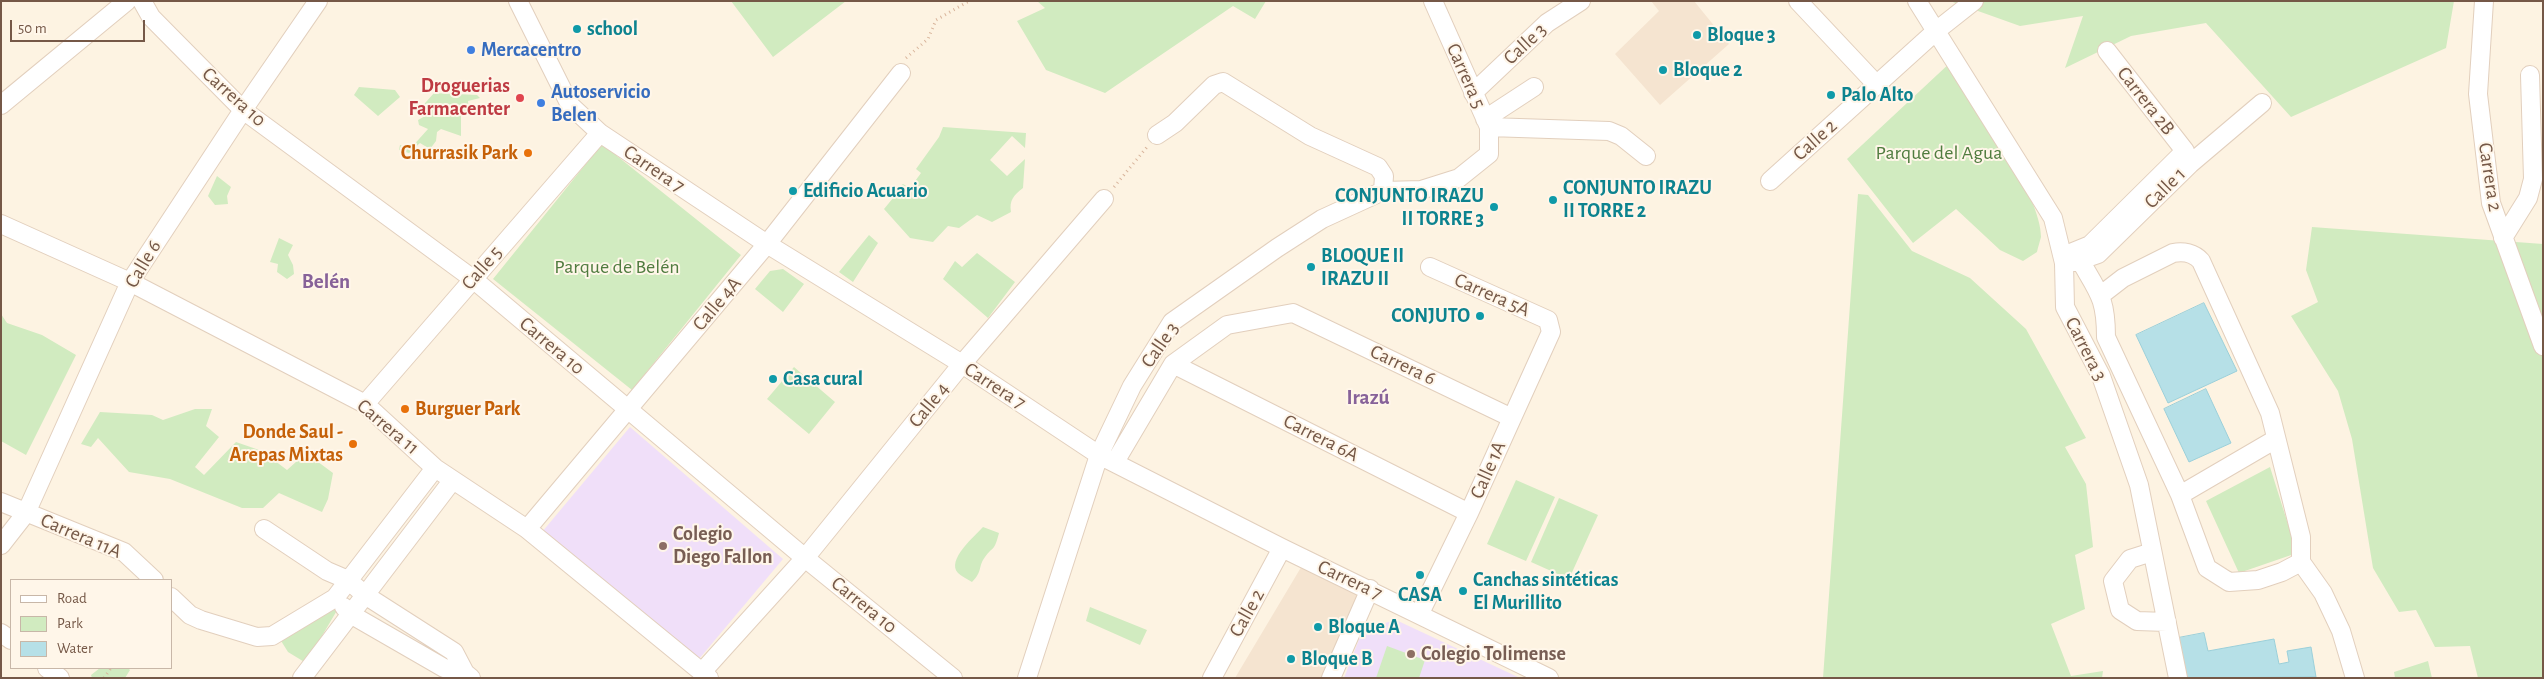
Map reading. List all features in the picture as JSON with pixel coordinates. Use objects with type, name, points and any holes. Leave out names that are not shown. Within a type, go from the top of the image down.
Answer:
[{"type":"street","name":"Carrera 10","points":[[142,1],[151,18]]},
{"type":"street","name":"Calle 6","points":[[1,545],[26,513],[130,282],[243,110],[318,1]]},
{"type":"street","name":"Carrera 7","points":[[518,1],[570,104],[600,133],[767,244],[962,364],[1107,459],[1282,548],[1420,613],[1549,678]]},
{"type":"street","name":"Carrera 5","points":[[1433,1],[1487,123],[1489,154]]},
{"type":"street","name":"Calle 3","points":[[1473,93],[1547,23],[1581,1]]},
{"type":"street","points":[[1798,1],[1876,84]]},
{"type":"street","name":"Carrera 3","points":[[1917,1],[2053,218],[2069,260],[2064,307],[2101,376],[2139,485],[2178,678]]},
{"type":"street","name":"Calle 2","points":[[1770,181],[1936,31],[1974,1]]},
{"type":"street","name":"Carrera 2","points":[[2484,1],[2478,94],[2491,203],[2543,346]]},
{"type":"street","name":"Carrera 10","points":[[123,3],[151,18],[243,110],[473,279],[805,558],[953,678]]},
{"type":"street","points":[[1,105],[123,3]]},
{"type":"street","name":"Carrera 2B","points":[[2107,51],[2185,151]]},
{"type":"street","name":"Calle 4A","points":[[527,530],[767,244],[901,73]]},
{"type":"street","points":[[2503,238],[2528,198],[2533,179],[2530,75]]},
{"type":"street","points":[[1157,134],[1175,123],[1214,85],[1223,82],[1310,136],[1378,167],[1384,176],[1383,191]]},
{"type":"street","points":[[1487,123],[1534,87]]},
{"type":"street","name":"Calle 1","points":[[2069,260],[2098,254],[2190,164],[2262,102]]},
{"type":"street","points":[[1487,123],[1610,131],[1621,136],[1646,156]]},
{"type":"street","name":"Calle 5","points":[[365,404],[600,133]]},
{"type":"street","name":"Calle 1","points":[[2069,260],[2090,245],[2185,151]]},
{"type":"street","name":"Calle 3","points":[[1027,678],[1132,386],[1172,322],[1277,248],[1322,219],[1383,191],[1421,190],[1459,178],[1489,154]]},
{"type":"street","name":"Calle 4","points":[[705,675],[805,558],[962,364],[1104,199]]},
{"type":"street","name":"Carrera 11","points":[[1,224],[130,282],[365,404],[434,468],[527,530],[705,675]]},
{"type":"street","points":[[2101,295],[2122,278],[2173,253],[2181,251],[2196,256],[2201,261],[2270,413],[2302,537],[2301,562],[2323,593],[2338,624],[2355,678]]},
{"type":"street","points":[[2069,260],[2101,295],[2106,316],[2106,336],[2180,495],[2207,568],[2229,582],[2258,580],[2282,572],[2301,562]]},
{"type":"street","name":"Carrera 5A","points":[[1430,268],[1548,320],[1550,326]]},
{"type":"street","name":"Calle 3","points":[[1107,459],[1173,364],[1226,325],[1293,313]]},
{"type":"street","name":"Carrera 6","points":[[1293,313],[1512,418]]},
{"type":"street","name":"Calle 1A","points":[[1420,613],[1469,513],[1551,332],[1550,326]]},
{"type":"street","name":"Carrera 6A","points":[[1173,364],[1469,513]]},
{"type":"street","points":[[2180,495],[2276,439]]},
{"type":"street","points":[[172,598],[190,615],[201,620],[256,637],[272,636],[335,598],[434,468]]},
{"type":"street","points":[[302,678],[352,615],[365,595],[452,481]]},
{"type":"street","name":"Carrera 11A","points":[[1,502],[124,552],[153,579]]},
{"type":"street","points":[[264,529],[327,571],[348,580],[365,595],[454,652],[468,675]]},
{"type":"street","name":"Calle 2","points":[[1212,678],[1282,548]]},
{"type":"street","points":[[2152,552],[2130,559],[2113,581],[2120,610],[2137,620],[2167,622]]},
{"type":"street","points":[[327,571],[335,598],[352,615],[440,673],[468,675]]},
{"type":"street","points":[[1331,678],[1370,589]]},
{"type":"street","points":[[440,673],[454,652]]},
{"type":"street","points":[[48,669],[60,678]]},
{"type":"path","points":[[901,73],[905,59],[928,40],[936,20],[969,1]]},
{"type":"path","points":[[1104,199],[1157,134]]},
{"type":"shaded area","points":[[1651,1],[1694,1],[1729,44],[1660,105],[1615,54],[1659,11]]},
{"type":"shaded area","name":"Colegio Diego Fallon","points":[[630,427],[783,559],[699,659],[542,532]]},
{"type":"shaded area","points":[[1306,559],[1370,589],[1331,678],[1235,678]]},
{"type":"shaded area","name":"Colegio Tolimense","points":[[1396,620],[1520,678],[1344,678],[1363,629]]},
{"type":"green space","points":[[731,1],[846,1],[773,57]]},
{"type":"green space","points":[[1037,1],[1266,1],[1255,19],[1233,6],[1105,93],[1046,70],[1017,21],[1045,8]]},
{"type":"green space","points":[[1950,1],[2454,1],[2446,48],[2291,117],[2206,23],[2131,36],[2065,68],[2083,16],[2020,26]]},
{"type":"green space","name":"Parque del Agua","points":[[1952,61],[2005,148],[2031,198],[2038,219],[2041,237],[2037,252],[2023,261],[2000,250],[1956,209],[1913,243],[1847,159]]},
{"type":"green space","points":[[359,87],[395,90],[400,97],[378,116],[354,95]]},
{"type":"green space","points":[[434,93],[477,95],[480,98],[468,101],[469,113],[461,114],[461,136],[441,129],[437,132],[436,141],[430,149],[420,143],[409,153],[399,150],[400,145],[410,149],[428,129],[419,125],[418,120],[427,115],[418,111]]},
{"type":"green space","points":[[943,127],[1026,133],[1025,148],[1012,136],[990,160],[1007,176],[1025,159],[1023,188],[1013,198],[1011,212],[992,222],[977,215],[959,228],[948,226],[933,242],[910,238],[884,209],[898,192],[899,187],[903,184],[910,188],[921,173],[916,169],[939,137]]},
{"type":"green space","name":"Parque de Belén","points":[[602,144],[741,255],[632,390],[493,279]]},
{"type":"green space","points":[[217,176],[231,187],[227,196],[228,204],[215,205],[208,196]]},
{"type":"green space","points":[[1858,194],[1868,195],[1912,251],[1970,278],[2026,329],[2086,438],[2065,447],[2086,484],[2093,547],[2075,555],[2085,609],[2051,624],[2071,676],[2103,671],[2102,678],[1823,678]]},
{"type":"green space","points":[[2312,227],[2543,244],[2543,678],[2478,678],[2470,646],[2435,647],[2416,610],[2399,612],[2373,568],[2352,439],[2338,391],[2291,316],[2318,302],[2306,270]]},
{"type":"green space","points":[[869,235],[878,243],[853,282],[839,272]]},
{"type":"green space","points":[[279,238],[293,245],[288,255],[293,265],[294,274],[287,279],[277,272],[278,264],[270,262]]},
{"type":"green space","points":[[977,253],[1015,282],[988,318],[943,279],[955,261],[962,267]]},
{"type":"green space","points":[[783,269],[804,284],[783,312],[755,289],[770,271]]},
{"type":"green space","points":[[1,314],[7,323],[42,335],[76,355],[26,455],[1,441]]},
{"type":"green space","points":[[794,367],[835,402],[809,434],[767,399]]},
{"type":"green space","points":[[195,409],[212,409],[206,426],[219,437],[195,467],[204,475],[236,442],[262,451],[287,470],[306,453],[333,473],[328,499],[322,512],[279,493],[263,508],[242,508],[170,479],[129,472],[98,438],[91,447],[81,444],[100,412],[152,415],[163,420]]},
{"type":"green space","points":[[2270,467],[2297,553],[2239,573],[2206,501]]},
{"type":"green space","points":[[1516,480],[1555,497],[1526,561],[1487,544]]},
{"type":"green space","points":[[1559,498],[1598,515],[1569,579],[1531,562]]},
{"type":"green space","points":[[983,527],[999,533],[995,546],[983,560],[978,575],[972,582],[958,573],[955,568],[956,562],[963,548]]},
{"type":"green space","points":[[334,602],[339,607],[306,663],[288,652],[278,636]]},
{"type":"green space","points":[[1090,607],[1147,630],[1140,645],[1086,621]]},
{"type":"green space","points":[[1387,646],[1425,660],[1419,678],[1376,678]]},
{"type":"green space","points":[[2428,661],[2432,678],[2395,678],[2394,672]]},
{"type":"green space","points":[[99,669],[130,670],[125,678],[92,678],[91,675]]},
{"type":"water","points":[[2204,303],[2237,371],[2168,403],[2136,335]]},
{"type":"water","points":[[2206,389],[2231,443],[2189,462],[2164,409]]},
{"type":"water","points":[[2204,633],[2208,651],[2274,639],[2279,664],[2289,662],[2287,651],[2311,647],[2316,677],[2187,678],[2178,638]]},
{"type":"place","name":"school","points":[[577,29]]},
{"type":"place","name":"Bloque 3","points":[[1697,35]]},
{"type":"place","name":"Mercacentro","points":[[471,50]]},
{"type":"place","name":"Bloque 2","points":[[1663,70]]},
{"type":"place","name":"Palo Alto","points":[[1831,95]]},
{"type":"place","name":"Droguerias Farmacenter","points":[[520,98]]},
{"type":"place","name":"Autoservicio Belen","points":[[541,103]]},
{"type":"place","name":"Churrasik Park","points":[[528,153]]},
{"type":"place","name":"Edificio Acuario","points":[[793,191]]},
{"type":"place","name":"CONJUNTO IRAZU II TORRE 2","points":[[1553,200]]},
{"type":"place","name":"CONJUNTO IRAZU II TORRE 3","points":[[1494,207]]},
{"type":"place","name":"BLOQUE II IRAZU II","points":[[1311,267]]},
{"type":"place","name":"CONJUTO","points":[[1480,316]]},
{"type":"place","name":"Casa cural","points":[[773,379]]},
{"type":"place","name":"Burguer Park","points":[[405,409]]},
{"type":"place","name":"Donde Saul - Arepas Mixtas","points":[[353,444]]},
{"type":"place","name":"Colegio Diego Fallon","points":[[663,546]]},
{"type":"place","name":"CASA","points":[[1420,575]]},
{"type":"place","name":"Canchas sintéticas El Murillito","points":[[1463,591]]},
{"type":"place","name":"Bloque A","points":[[1318,627]]},
{"type":"place","name":"Colegio Tolimense","points":[[1411,654]]},
{"type":"place","name":"Bloque B","points":[[1291,659]]},
{"type":"district","name":"Belén","points":[[326,282]]},
{"type":"district","name":"Irazú","points":[[1368,398]]}]
